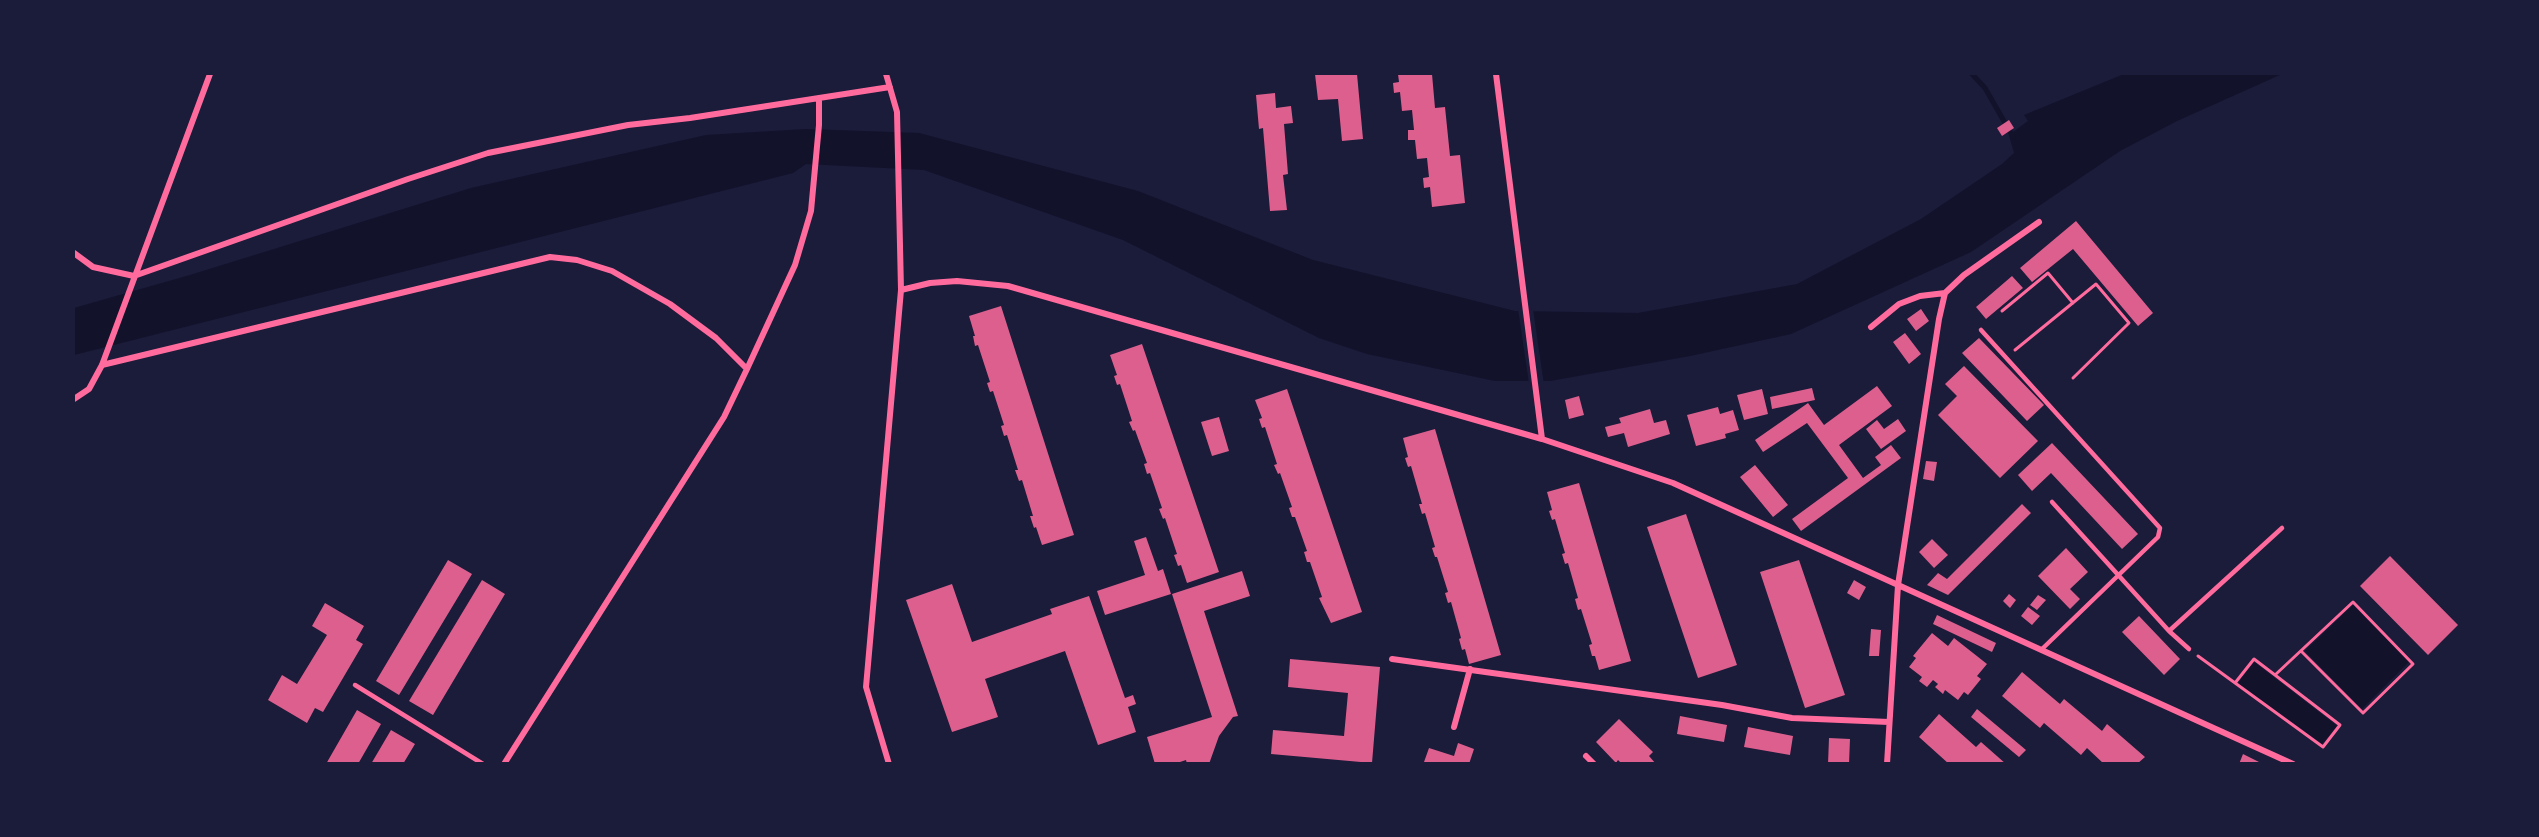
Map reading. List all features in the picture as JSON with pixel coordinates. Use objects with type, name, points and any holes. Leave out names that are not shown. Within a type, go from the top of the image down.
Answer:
[{"type":"street","points":[[74,399],[89,389],[102,365],[210,74]]},
{"type":"street","points":[[886,74],[897,112],[901,290],[866,687],[889,764]]},
{"type":"street","points":[[1496,74],[1542,439]]},
{"type":"street","points":[[74,254],[93,267],[134,276],[488,153],[628,125],[690,118],[890,87]]},
{"type":"street","points":[[504,764],[724,417],[770,323],[800,249],[811,211],[819,125],[819,98]]},
{"type":"street","points":[[1887,764],[1898,585],[1939,319],[1946,293],[1964,275],[2038,222]]},
{"type":"street","points":[[102,365],[550,257],[577,260],[612,271],[661,298],[716,338],[747,369]]},
{"type":"street","points":[[901,290],[930,283],[957,281],[1008,286],[1542,439],[1673,483],[2292,764]]},
{"type":"street","points":[[1871,327],[1899,304],[1920,296],[1946,293]]},
{"type":"street","points":[[1392,659],[1722,705],[1792,717],[1889,722]]},
{"type":"street","points":[[1454,726],[1470,669]]},
{"type":"street","points":[[1586,756],[1594,764]]},
{"type":"lane","points":[[1981,330],[2160,528],[2158,537],[2041,650]]},
{"type":"lane","points":[[2052,502],[2169,631],[2190,649]]},
{"type":"lane","points":[[2169,631],[2282,528]]},
{"type":"lane","points":[[356,685],[483,764]]},
{"type":"path","points":[[2002,311],[2048,273],[2073,303]]},
{"type":"path","points":[[2006,357],[2096,284],[2130,322],[2073,378]]},
{"type":"path","points":[[2275,675],[2353,602],[2413,664],[2362,713],[2301,651]]},
{"type":"path","points":[[2190,649],[2235,683],[2323,747],[2340,725],[2254,659],[2235,683]]},
{"type":"shaded area","points":[[2124,74],[2282,74],[2177,121],[2120,151],[1971,252],[1791,334],[1690,356],[1550,381],[1495,381],[1367,354],[1319,338],[1123,240],[924,170],[806,164],[793,173],[74,355],[74,308],[190,275],[471,188],[706,135],[806,129],[919,133],[1138,191],[1313,260],[1515,311],[1638,313],[1797,284],[1921,219],[2002,164],[2014,153],[2009,135],[2028,121],[2024,115]]},
{"type":"shaded area","points":[[2353,605],[2409,662],[2362,709],[2305,651]]},
{"type":"shaded area","points":[[2254,662],[2337,726],[2322,744],[2238,683]]},
{"type":"pier","points":[[1518,309],[1533,309],[1544,384],[1529,384]]},
{"type":"building","points":[[1315,74],[1357,74],[1363,139],[1342,141],[1338,99],[1318,100]]},
{"type":"building","points":[[1398,74],[1432,74],[1435,108],[1445,107],[1450,156],[1460,155],[1465,203],[1432,207],[1430,187],[1424,188],[1423,178],[1429,177],[1427,158],[1417,159],[1415,140],[1408,140],[1408,130],[1414,130],[1412,110],[1402,111],[1400,92],[1394,93],[1393,83],[1399,82]]},
{"type":"building","points":[[1275,93],[1276,108],[1291,106],[1293,123],[1284,124],[1288,174],[1283,175],[1287,210],[1270,211],[1263,128],[1259,129],[1256,95]]},
{"type":"building","points":[[2009,120],[2014,128],[2002,136],[1997,128]]},
{"type":"building","points":[[2076,221],[2153,313],[2138,326],[2073,249],[2032,282],[2020,268]]},
{"type":"building","points":[[2012,276],[2023,288],[1986,319],[1976,307]]},
{"type":"building","points":[[1001,306],[1074,535],[1042,545],[1030,516],[1033,516],[1022,480],[1019,481],[1015,470],[1018,470],[1007,435],[1004,436],[1001,426],[1004,425],[993,391],[990,392],[987,383],[990,382],[978,345],[975,346],[973,336],[975,336],[969,316]]},
{"type":"building","points":[[1921,309],[1929,321],[1916,331],[1907,319]]},
{"type":"building","points":[[1905,333],[1921,354],[1909,364],[1893,342]]},
{"type":"building","points":[[1979,338],[2044,405],[2027,421],[1962,353]]},
{"type":"building","points":[[1142,344],[1219,572],[1187,583],[1181,565],[1178,566],[1174,555],[1177,554],[1165,518],[1163,519],[1159,509],[1162,508],[1150,473],[1147,474],[1144,464],[1147,463],[1135,430],[1133,431],[1129,422],[1132,421],[1120,384],[1117,385],[1114,376],[1117,375],[1110,355]]},
{"type":"building","points":[[1964,366],[2038,441],[2000,478],[1938,415],[1957,396],[1945,384]]},
{"type":"building","points":[[1877,386],[1892,406],[1839,445],[1863,478],[1881,465],[1875,457],[1891,445],[1901,458],[1801,531],[1792,519],[1848,478],[1807,423],[1763,452],[1755,440],[1808,403],[1824,425]]},
{"type":"building","points":[[1812,388],[1815,400],[1772,409],[1770,397]]},
{"type":"building","points":[[1287,389],[1362,612],[1331,623],[1319,598],[1322,597],[1310,562],[1307,562],[1304,552],[1307,551],[1295,517],[1292,517],[1289,508],[1292,507],[1280,473],[1278,474],[1274,465],[1277,464],[1265,427],[1262,428],[1259,419],[1262,418],[1255,400]]},
{"type":"building","points":[[1762,389],[1768,414],[1744,420],[1737,395]]},
{"type":"building","points":[[1579,396],[1584,415],[1569,419],[1565,400]]},
{"type":"building","points":[[1718,407],[1720,414],[1733,410],[1739,430],[1725,434],[1726,438],[1696,446],[1687,415]]},
{"type":"building","points":[[1650,409],[1654,423],[1666,420],[1670,434],[1628,447],[1624,433],[1608,437],[1605,427],[1621,423],[1619,418]]},
{"type":"building","points":[[1219,417],[1229,451],[1212,456],[1201,422]]},
{"type":"building","points":[[1898,419],[1906,431],[1881,449],[1866,429],[1877,420],[1884,429]]},
{"type":"building","points":[[1435,429],[1501,655],[1469,664],[1465,649],[1462,650],[1451,602],[1448,603],[1445,593],[1448,592],[1432,548],[1435,547],[1425,513],[1422,514],[1419,504],[1422,504],[1411,466],[1408,467],[1405,458],[1408,457],[1403,438]]},
{"type":"building","points":[[2052,443],[2138,534],[2122,549],[2051,473],[2032,491],[2018,475]]},
{"type":"building","points":[[1926,461],[1937,462],[1934,481],[1923,479]]},
{"type":"building","points":[[1755,465],[1788,505],[1773,517],[1740,477]]},
{"type":"building","points":[[1579,483],[1631,661],[1599,670],[1595,656],[1592,656],[1589,645],[1592,644],[1581,609],[1578,610],[1575,599],[1578,598],[1568,563],[1565,564],[1562,554],[1565,553],[1555,519],[1552,520],[1549,511],[1552,510],[1547,492]]},
{"type":"building","points":[[2022,504],[2031,513],[1948,595],[1927,585],[1938,573],[1947,579]]},
{"type":"building","points":[[1686,514],[1737,665],[1698,678],[1647,527]]},
{"type":"building","points":[[1146,537],[1158,571],[1163,569],[1171,594],[1105,615],[1097,591],[1145,575],[1134,541]]},
{"type":"building","points":[[1932,539],[1948,555],[1934,568],[1919,552]]},
{"type":"building","points":[[2066,548],[2088,572],[2070,589],[2080,599],[2070,609],[2038,576]]},
{"type":"building","points":[[2390,556],[2458,625],[2428,655],[2360,586]]},
{"type":"building","points":[[448,560],[472,574],[399,695],[376,681]]},
{"type":"building","points":[[1799,560],[1845,695],[1805,708],[1760,572]]},
{"type":"building","points":[[1242,571],[1250,596],[1204,611],[1238,716],[1233,717],[1219,736],[1209,764],[1187,764],[1186,760],[1174,764],[1155,764],[1147,737],[1212,717],[1172,594]]},
{"type":"building","points":[[482,580],[505,594],[433,715],[409,701]]},
{"type":"building","points":[[1854,580],[1866,587],[1859,600],[1847,593]]},
{"type":"building","points":[[952,584],[972,642],[1052,614],[1050,609],[1089,596],[1125,698],[1133,695],[1136,704],[1128,707],[1136,732],[1098,745],[1065,651],[985,679],[998,717],[952,732],[906,600]]},
{"type":"building","points":[[2009,594],[2016,600],[2010,608],[2003,601]]},
{"type":"building","points":[[2038,595],[2046,600],[2037,610],[2030,605]]},
{"type":"building","points":[[325,603],[364,626],[356,640],[363,644],[323,712],[315,708],[307,723],[268,700],[282,675],[297,684],[327,635],[312,626]]},
{"type":"building","points":[[2028,607],[2040,616],[2032,625],[2021,616]]},
{"type":"building","points":[[1937,615],[1996,643],[1992,652],[1933,624]]},
{"type":"building","points":[[2139,616],[2180,659],[2164,675],[2122,632]]},
{"type":"building","points":[[1871,629],[1881,630],[1879,656],[1869,656]]},
{"type":"building","points":[[1932,633],[1948,646],[1954,638],[1987,664],[1977,676],[1981,679],[1968,695],[1964,692],[1958,700],[1945,690],[1943,694],[1935,687],[1938,684],[1933,680],[1927,687],[1919,681],[1922,677],[1909,667],[1916,658],[1913,656]]},
{"type":"building","points":[[1290,659],[1380,667],[1372,763],[1271,754],[1273,730],[1344,736],[1348,693],[1288,687]]},
{"type":"building","points":[[2022,672],[2060,704],[2064,699],[2102,731],[2107,724],[2145,757],[2137,764],[2104,764],[2087,748],[2081,755],[2044,723],[2040,728],[2002,696]]},
{"type":"building","points":[[1977,709],[2026,750],[2019,757],[1971,717]]},
{"type":"building","points":[[357,710],[381,724],[358,764],[326,764]]},
{"type":"building","points":[[1939,714],[1976,747],[1981,742],[2006,764],[1949,764],[1919,737]]},
{"type":"building","points":[[1680,716],[1727,725],[1724,742],[1677,734]]},
{"type":"building","points":[[1619,719],[1653,752],[1649,756],[1656,764],[1622,764],[1618,760],[1616,763],[1596,742]]},
{"type":"building","points":[[1748,727],[1793,736],[1790,755],[1744,747]]},
{"type":"building","points":[[391,730],[415,744],[403,764],[371,764]]},
{"type":"building","points":[[1829,738],[1850,739],[1849,764],[1828,764]]},
{"type":"building","points":[[1458,743],[1474,749],[1469,764],[1424,762],[1429,748],[1454,756]]},
{"type":"building","points":[[2243,754],[2263,764],[2239,764]]},
{"type":"waterway","points":[[1972,74],[1985,88],[2013,137]]}]
